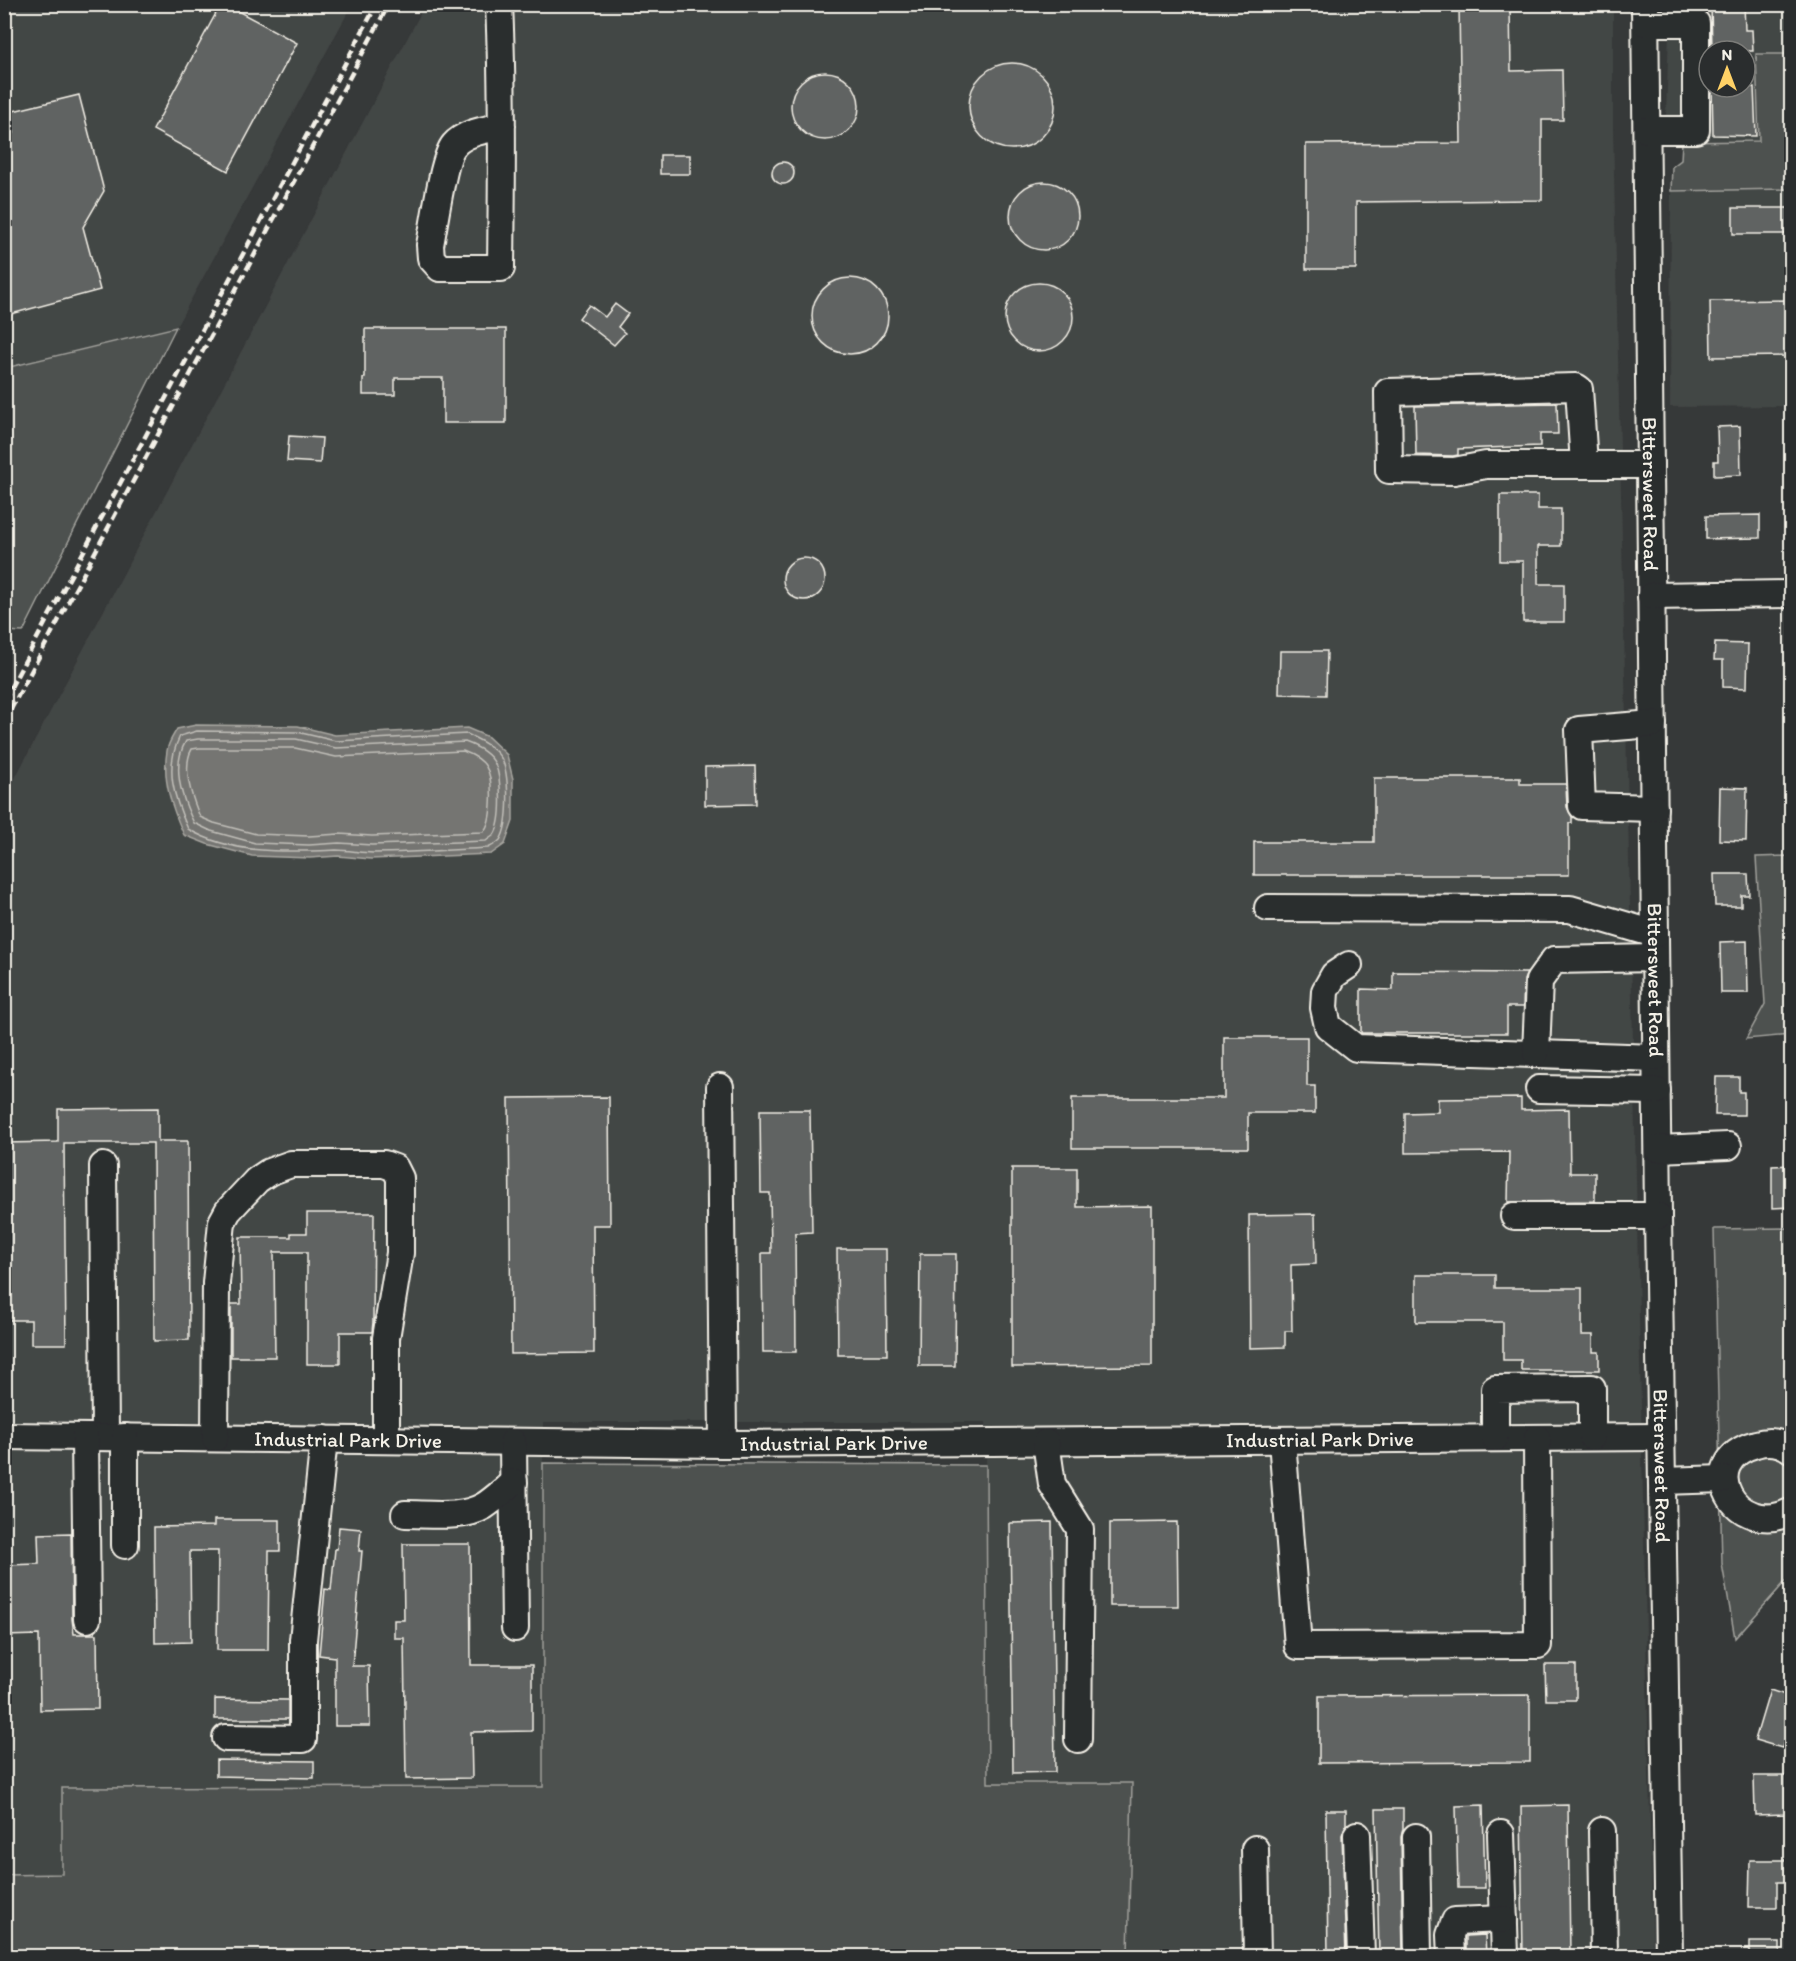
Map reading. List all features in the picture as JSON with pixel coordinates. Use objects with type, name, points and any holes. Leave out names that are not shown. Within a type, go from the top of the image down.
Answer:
[{"type":"street","points":[[499,4],[502,126],[501,268],[440,268],[431,258],[430,245],[447,159],[454,144],[472,133],[502,126]]},
{"type":"street","points":[[1646,14],[1696,23],[1696,130],[1647,130]]},
{"type":"street","name":"Bittersweet Road","points":[[1646,14],[1653,808],[1669,1956]]},
{"type":"street","points":[[1584,464],[1578,387],[1539,386],[1388,392],[1389,470],[1454,471],[1486,465],[1650,465]]},
{"type":"street","points":[[1651,596],[1791,594]]},
{"type":"street","points":[[1653,724],[1580,730],[1582,806],[1653,808]]},
{"type":"street","points":[[1268,908],[1570,909],[1655,946]]},
{"type":"street","points":[[1536,1053],[1539,981],[1554,960],[1655,946]]},
{"type":"street","points":[[1349,965],[1334,975],[1325,991],[1324,1008],[1328,1026],[1356,1048],[1656,1058]]},
{"type":"street","points":[[720,1088],[723,1444]]},
{"type":"street","points":[[1539,1089],[1657,1091]]},
{"type":"street","points":[[1658,1149],[1728,1146]]},
{"type":"street","points":[[215,1438],[216,1283],[222,1222],[228,1211],[257,1180],[269,1172],[291,1164],[384,1164],[395,1168],[400,1178],[400,1253],[387,1338],[387,1440]]},
{"type":"street","points":[[87,1619],[105,1437],[103,1166]]},
{"type":"street","points":[[1514,1216],[1658,1216]]},
{"type":"street","points":[[1495,1438],[1495,1389],[1592,1388],[1592,1437]]},
{"type":"street","name":"Industrial Park Drive","points":[[4,1436],[723,1444],[1661,1437]]},
{"type":"street","points":[[105,1437],[125,1545]]},
{"type":"street","points":[[1282,1440],[1298,1647],[1538,1645],[1537,1438]]},
{"type":"street","points":[[226,1738],[303,1739],[303,1640],[324,1439]]},
{"type":"street","points":[[513,1442],[515,1628]]},
{"type":"street","points":[[1046,1442],[1052,1484],[1080,1529],[1078,1739]]},
{"type":"street","points":[[1791,1450],[1785,1445],[1772,1442],[1746,1447],[1726,1466],[1724,1479],[1726,1492],[1743,1511],[1764,1519],[1791,1511]]},
{"type":"street","points":[[1662,1481],[1724,1479]]},
{"type":"street","points":[[405,1514],[473,1511],[485,1505],[514,1482]]},
{"type":"street","points":[[1602,1831],[1604,1956]]},
{"type":"street","points":[[1501,1834],[1505,1956]]},
{"type":"street","points":[[1357,1835],[1361,1956]]},
{"type":"street","points":[[1416,1837],[1418,1956]]},
{"type":"street","points":[[1255,1849],[1257,1956]]},
{"type":"street","points":[[1451,1956],[1450,1935],[1455,1921],[1504,1919]]},
{"type":"shaded area","points":[[4,5],[352,5],[176,327],[5,368]]},
{"type":"shaded area","points":[[425,5],[1613,5],[1613,128],[1653,1956],[1128,1956],[1132,1783],[987,1783],[986,1422],[543,1422],[543,1788],[62,1788],[62,1874],[5,1875],[5,797]]},
{"type":"shaded area","points":[[1670,5],[1791,5],[1791,54],[1757,54],[1757,39],[1697,39],[1697,99],[1757,99],[1757,83],[1759,141],[1665,142]]},
{"type":"shaded area","points":[[1757,54],[1791,54],[1791,189],[1671,191],[1672,167],[1681,160],[1682,142],[1759,141]]},
{"type":"shaded area","points":[[1791,189],[1791,406],[1670,407],[1671,191]]},
{"type":"shaded area","points":[[176,327],[23,632],[5,631],[5,368]]},
{"type":"shaded area","points":[[1791,856],[1791,1035],[1746,1039],[1765,1004],[1756,857]]},
{"type":"shaded area","points":[[1791,1228],[1791,1583],[1786,1581],[1735,1638],[1722,1564],[1714,1229]]},
{"type":"shaded area","points":[[543,1463],[986,1465],[988,1783],[1132,1783],[1128,1956],[5,1956],[5,1875],[62,1874],[62,1788],[543,1787]]},
{"type":"water","points":[[196,725],[298,726],[335,735],[467,728],[488,737],[507,755],[513,779],[513,821],[505,844],[491,854],[371,859],[338,856],[310,858],[252,856],[207,844],[184,835],[167,784],[166,762],[171,740],[177,729]]},
{"type":"building","points":[[221,4],[225,4],[297,43],[228,171],[153,130]]},
{"type":"building","points":[[1459,4],[1510,4],[1511,71],[1562,70],[1563,120],[1542,120],[1542,200],[1356,202],[1356,269],[1306,269],[1306,144],[1461,143]]},
{"type":"building","points":[[1711,4],[1744,4],[1745,30],[1752,30],[1752,39],[1712,39]]},
{"type":"building","points":[[1004,63],[1020,63],[1043,75],[1052,89],[1055,106],[1052,123],[1043,137],[1020,149],[1004,149],[988,142],[976,130],[969,114],[969,98],[976,82],[988,70]]},
{"type":"building","points":[[825,72],[838,75],[849,82],[856,93],[859,106],[856,119],[849,130],[838,137],[825,140],[812,137],[801,130],[794,119],[791,106],[794,93],[801,82],[812,75]]},
{"type":"building","points":[[79,95],[104,191],[83,227],[100,290],[4,316],[4,136],[14,133],[9,112]]},
{"type":"building","points":[[1712,99],[1754,99],[1756,136],[1713,135]]},
{"type":"building","points":[[660,155],[690,155],[690,174],[660,174]]},
{"type":"building","points":[[783,162],[791,165],[794,173],[791,181],[783,184],[775,181],[772,173],[775,165]]},
{"type":"building","points":[[1044,182],[1057,185],[1068,192],[1075,203],[1078,216],[1075,229],[1068,240],[1057,247],[1044,250],[1031,247],[1020,240],[1013,229],[1010,216],[1013,203],[1020,192],[1031,185]]},
{"type":"building","points":[[1733,208],[1791,208],[1791,234],[1733,234]]},
{"type":"building","points":[[850,278],[865,281],[877,289],[885,301],[888,316],[885,331],[877,343],[865,351],[850,354],[835,351],[823,343],[815,331],[812,316],[815,301],[823,289],[835,281]]},
{"type":"building","points":[[1032,283],[1046,283],[1058,288],[1068,298],[1073,317],[1068,336],[1058,346],[1046,351],[1032,351],[1020,346],[1010,336],[1005,324],[1005,310],[1010,298],[1020,288]]},
{"type":"building","points":[[1791,300],[1791,356],[1711,357],[1710,301]]},
{"type":"building","points":[[615,304],[628,314],[618,327],[625,333],[614,345],[579,318],[589,305],[605,317]]},
{"type":"building","points":[[365,329],[506,329],[506,423],[443,423],[443,378],[395,378],[395,395],[363,395]]},
{"type":"building","points":[[1557,403],[1558,434],[1540,434],[1540,446],[1458,449],[1458,455],[1453,456],[1416,455],[1415,406]]},
{"type":"building","points":[[1740,426],[1741,475],[1714,476],[1714,461],[1718,461],[1717,427]]},
{"type":"building","points":[[289,436],[322,438],[320,463],[287,461]]},
{"type":"building","points":[[1500,495],[1538,495],[1538,509],[1561,509],[1561,546],[1538,546],[1538,584],[1564,584],[1564,622],[1523,622],[1523,561],[1500,561]]},
{"type":"building","points":[[1760,515],[1760,538],[1706,539],[1706,516]]},
{"type":"building","points":[[804,558],[819,564],[825,579],[819,594],[804,600],[789,594],[783,579],[789,564]]},
{"type":"building","points":[[1715,643],[1748,644],[1747,688],[1723,687],[1723,660],[1714,660]]},
{"type":"building","points":[[1280,651],[1327,651],[1326,695],[1279,694]]},
{"type":"building","points":[[755,766],[756,804],[705,805],[705,767]]},
{"type":"building","points":[[1374,778],[1520,778],[1520,784],[1566,784],[1567,807],[1572,817],[1572,823],[1569,823],[1569,875],[1254,875],[1254,842],[1374,842]]},
{"type":"building","points":[[1720,787],[1747,788],[1746,841],[1719,840]]},
{"type":"building","points":[[1714,874],[1748,874],[1749,895],[1741,895],[1741,906],[1715,906]]},
{"type":"building","points":[[1747,941],[1748,993],[1721,993],[1720,942]]},
{"type":"building","points":[[1393,972],[1527,973],[1524,980],[1523,1007],[1507,1007],[1507,1033],[1361,1033],[1361,989],[1393,990]]},
{"type":"building","points":[[1224,1037],[1307,1037],[1307,1086],[1315,1086],[1315,1113],[1248,1113],[1248,1148],[1072,1148],[1072,1098],[1224,1098]]},
{"type":"building","points":[[1716,1077],[1739,1077],[1739,1092],[1744,1092],[1744,1115],[1715,1115]]},
{"type":"building","points":[[609,1097],[610,1225],[593,1225],[594,1353],[511,1354],[509,1098]]},
{"type":"building","points":[[1521,1098],[1521,1110],[1569,1109],[1570,1173],[1595,1173],[1595,1201],[1508,1202],[1509,1152],[1405,1153],[1405,1113],[1438,1112],[1438,1099]]},
{"type":"building","points":[[158,1108],[158,1141],[188,1141],[189,1340],[154,1341],[153,1143],[64,1143],[66,1344],[31,1344],[31,1320],[4,1320],[4,1143],[58,1142],[58,1109]]},
{"type":"building","points":[[760,1110],[810,1110],[812,1232],[795,1233],[796,1352],[763,1352],[762,1253],[771,1253],[770,1193],[761,1193]]},
{"type":"building","points":[[1791,1165],[1791,1207],[1772,1208],[1772,1166]]},
{"type":"building","points":[[1012,1168],[1077,1168],[1077,1207],[1152,1206],[1152,1366],[1012,1367]]},
{"type":"building","points":[[307,1213],[374,1213],[372,1332],[340,1332],[340,1364],[307,1364],[307,1252],[274,1252],[275,1357],[231,1357],[231,1304],[241,1304],[240,1237],[291,1237],[291,1233],[307,1233]]},
{"type":"building","points":[[1315,1214],[1316,1264],[1291,1265],[1292,1331],[1285,1331],[1285,1347],[1250,1348],[1249,1215]]},
{"type":"building","points":[[837,1249],[886,1249],[887,1355],[838,1355]]},
{"type":"building","points":[[920,1254],[956,1254],[955,1366],[919,1366]]},
{"type":"building","points":[[1416,1275],[1495,1275],[1495,1288],[1582,1288],[1582,1335],[1593,1335],[1593,1352],[1599,1352],[1599,1370],[1521,1370],[1521,1360],[1503,1360],[1503,1322],[1416,1322]]},
{"type":"building","points":[[214,1520],[280,1520],[280,1551],[269,1551],[268,1650],[217,1650],[218,1551],[190,1551],[191,1642],[155,1643],[154,1527],[214,1526]]},
{"type":"building","points":[[1052,1522],[1055,1772],[1013,1773],[1010,1523]]},
{"type":"building","points":[[1177,1522],[1178,1606],[1110,1606],[1110,1523]]},
{"type":"building","points":[[339,1527],[361,1529],[359,1551],[362,1551],[352,1666],[369,1666],[370,1726],[335,1726],[335,1657],[319,1655],[325,1589],[331,1590]]},
{"type":"building","points":[[71,1533],[74,1634],[97,1634],[98,1709],[40,1710],[39,1635],[4,1636],[4,1565],[39,1564],[38,1534]]},
{"type":"building","points":[[403,1544],[470,1544],[471,1665],[532,1665],[532,1731],[471,1732],[472,1778],[406,1779],[404,1638],[394,1638],[394,1620],[404,1620]]},
{"type":"building","points":[[1545,1665],[1576,1665],[1576,1700],[1546,1700]]},
{"type":"building","points":[[1770,1690],[1791,1697],[1791,1717],[1782,1748],[1755,1740]]},
{"type":"building","points":[[1530,1695],[1530,1762],[1319,1763],[1319,1696]]},
{"type":"building","points":[[215,1699],[288,1700],[288,1719],[215,1719]]},
{"type":"building","points":[[216,1760],[314,1761],[314,1778],[216,1776]]},
{"type":"building","points":[[1754,1776],[1788,1776],[1791,1814],[1755,1815]]},
{"type":"building","points":[[1483,1805],[1485,1888],[1458,1888],[1456,1806]]},
{"type":"building","points":[[1568,1805],[1570,1956],[1523,1956],[1521,1806]]},
{"type":"building","points":[[1376,1809],[1403,1809],[1401,1837],[1403,1956],[1379,1956]]},
{"type":"building","points":[[1326,1810],[1346,1810],[1346,1825],[1342,1835],[1346,1956],[1328,1956]]},
{"type":"building","points":[[1750,1860],[1791,1860],[1791,1882],[1777,1882],[1777,1907],[1749,1907]]},
{"type":"building","points":[[1485,1935],[1486,1956],[1466,1956],[1466,1936]]},
{"type":"building","points":[[1750,1942],[1780,1942],[1780,1956],[1750,1956]]},
{"type":"railway","points":[[4,700],[377,4]]},
{"type":"railway","points":[[4,722],[389,4]]}]
